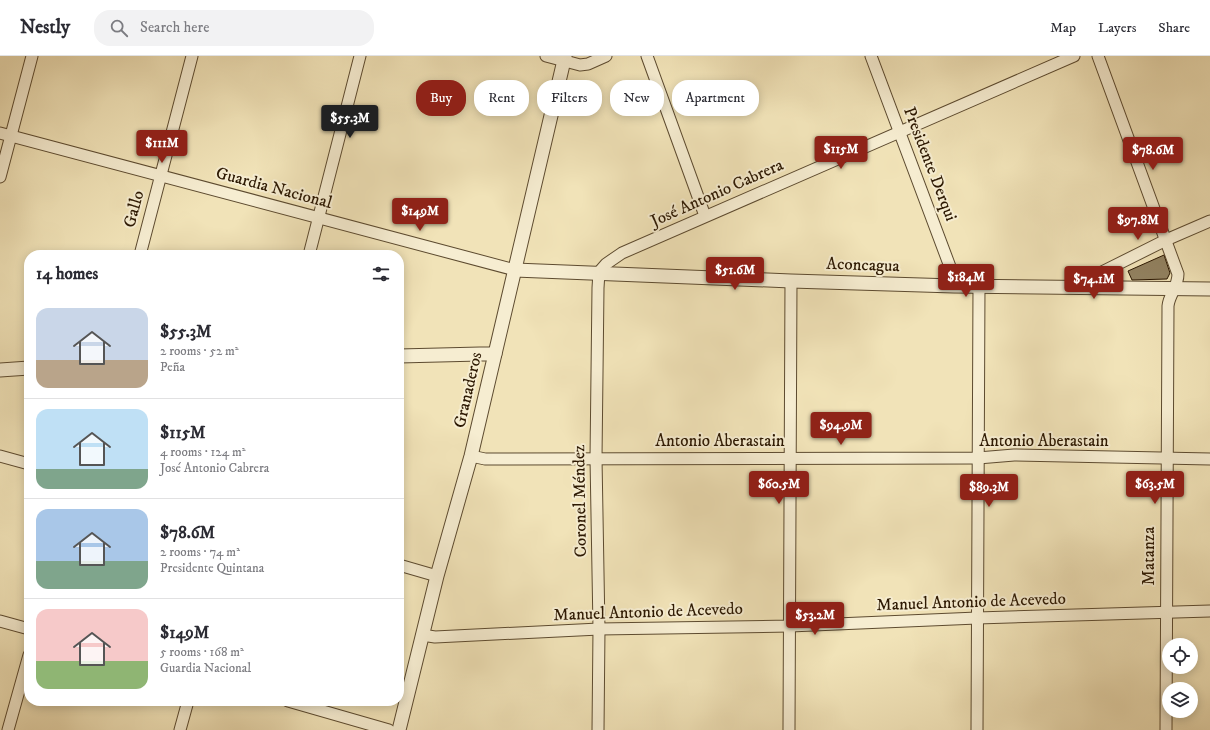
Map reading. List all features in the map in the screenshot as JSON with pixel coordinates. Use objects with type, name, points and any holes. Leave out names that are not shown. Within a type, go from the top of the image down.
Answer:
[{"type":"street","points":[[0,177],[5,134],[32,56]]},
{"type":"street","name":"Gallo","points":[[141,250],[192,56]]},
{"type":"street","points":[[309,250],[360,56]]},
{"type":"street","points":[[546,56],[565,58],[580,64],[588,64],[606,56]]},
{"type":"street","points":[[647,56],[705,216]]},
{"type":"street","name":"Presidente Derqui","points":[[871,56],[952,272],[954,286]]},
{"type":"street","name":"José Antonio Cabrera","points":[[599,272],[606,264],[622,254],[705,216],[1074,56]]},
{"type":"street","name":"Matanza","points":[[1098,56],[1178,274],[1178,280],[1168,306],[1166,730]]},
{"type":"street","name":"Granaderos","points":[[399,730],[437,576],[471,456],[565,58]]},
{"type":"street","name":"Guardia Nacional","points":[[5,134],[515,270]]},
{"type":"street","points":[[1086,287],[1102,272],[1166,240],[1210,221]]},
{"type":"street","name":"Aconcagua","points":[[515,270],[954,286],[1210,289]]},
{"type":"street","name":"Coronel Méndez","points":[[598,730],[599,630],[596,458],[599,272]]},
{"type":"street","points":[[789,730],[791,281]]},
{"type":"street","points":[[978,730],[977,618],[979,286]]},
{"type":"street","points":[[404,356],[495,354]]},
{"type":"street","points":[[0,370],[24,368]]},
{"type":"street","name":"Antonio Aberastain","points":[[471,456],[485,459],[978,458],[1014,455],[1210,459]]},
{"type":"street","points":[[0,456],[24,463]]},
{"type":"street","points":[[404,566],[437,576]]},
{"type":"street","name":"Manuel Antonio de Acevedo","points":[[422,635],[436,637],[599,630],[790,626],[977,618],[1210,611]]},
{"type":"street","points":[[0,622],[24,628]]},
{"type":"street","points":[[8,730],[24,673]]},
{"type":"street","points":[[180,730],[187,706]]},
{"type":"street","points":[[305,706],[389,730]]},
{"type":"building","points":[[1164,255],[1170,273],[1167,279],[1132,280],[1128,271]]}]
